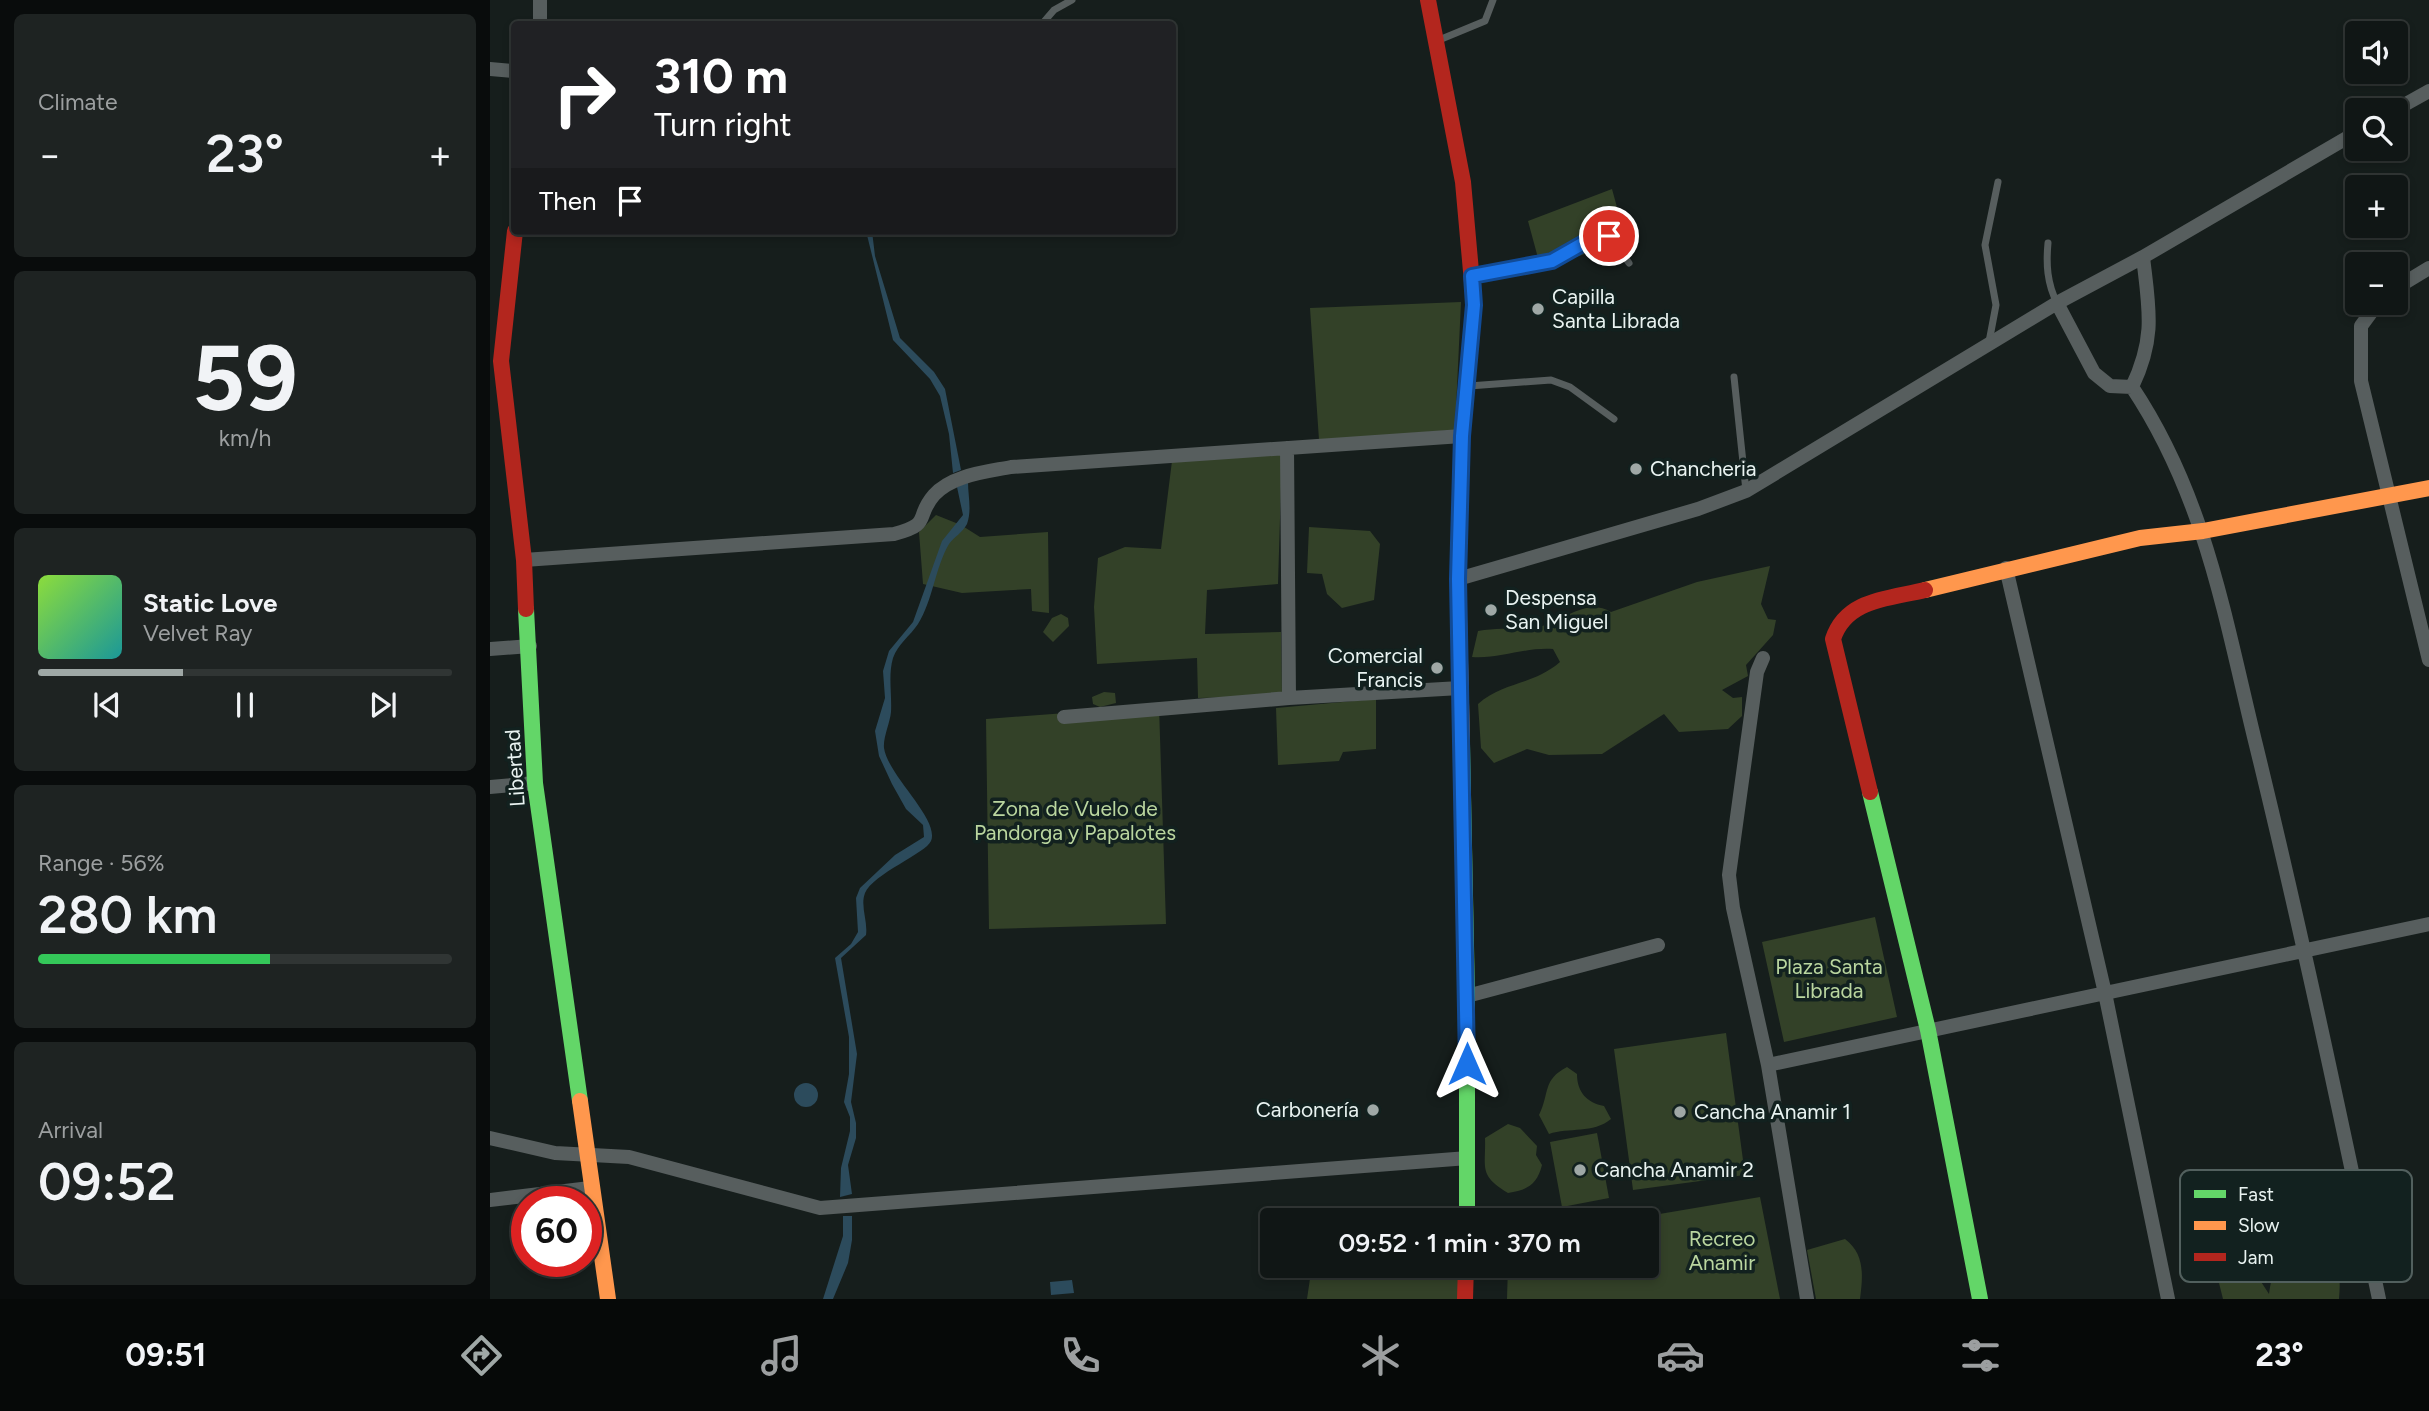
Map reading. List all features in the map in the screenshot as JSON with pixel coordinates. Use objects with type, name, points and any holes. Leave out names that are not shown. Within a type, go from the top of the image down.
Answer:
[{"type":"street","points":[[540,0],[540,21]]},
{"type":"street","points":[[1428,0],[1464,182],[1474,305],[1462,436],[1458,579],[1467,996],[1467,1208]]},
{"type":"street","points":[[490,69],[511,71]]},
{"type":"street","points":[[2408,103],[2429,91]]},
{"type":"street","points":[[1458,579],[1698,509],[1746,491],[2057,303],[2143,257],[2345,139]]},
{"type":"street","name":"Libertad","points":[[514,235],[496,361],[524,560],[535,783],[590,1186]]},
{"type":"street","points":[[2132,387],[2141,368],[2151,324],[2143,257]]},
{"type":"street","points":[[2408,281],[2429,268]]},
{"type":"street","points":[[2057,303],[2094,373],[2110,386],[2132,387]]},
{"type":"street","points":[[2369,315],[2361,326],[2361,381],[2429,660]]},
{"type":"street","points":[[2132,387],[2156,424],[2176,463],[2203,531],[2306,949],[2352,1170]]},
{"type":"street","points":[[524,560],[894,534],[914,529],[923,521],[934,495],[949,484],[972,475],[1011,467],[1462,436]]},
{"type":"street","points":[[1287,448],[1289,698]]},
{"type":"street","points":[[1980,1299],[1928,1030],[1833,639],[1839,621],[1852,609],[2006,568],[2140,538],[2203,531],[2429,487]]},
{"type":"street","points":[[2006,568],[2105,993],[2168,1299]]},
{"type":"street","points":[[490,649],[530,646]]},
{"type":"street","points":[[1763,658],[1756,672],[1729,875],[1732,908],[1768,1065],[1807,1299]]},
{"type":"street","points":[[1064,717],[1289,698],[1460,688]]},
{"type":"street","points":[[490,787],[535,783]]},
{"type":"street","points":[[1768,1065],[2429,924]]},
{"type":"street","points":[[1467,996],[1658,945]]},
{"type":"street","points":[[490,1138],[555,1153],[629,1157],[820,1208],[1468,1158]]},
{"type":"street","points":[[490,1200],[511,1197]]},
{"type":"street","name":"Libertad","points":[[602,1262],[608,1299]]},
{"type":"street","points":[[1465,1299],[1466,1278]]},
{"type":"lane","points":[[1045,21],[1054,10],[1072,0]]},
{"type":"lane","points":[[1435,41],[1485,21],[1493,0]]},
{"type":"lane","points":[[1988,346],[1996,305],[1985,245],[1998,182]]},
{"type":"lane","points":[[1472,276],[1552,261],[1596,236],[1609,236],[1629,263]]},
{"type":"lane","points":[[2048,243],[2046,263],[2050,288],[2057,303]]},
{"type":"lane","points":[[1734,377],[1746,491]]},
{"type":"lane","points":[[1468,386],[1551,380],[1570,387],[1614,419]]},
{"type":"green space","points":[[1612,189],[1626,240],[1541,269],[1528,221]]},
{"type":"green space","points":[[1461,302],[1455,430],[1319,440],[1310,308]]},
{"type":"green space","points":[[1282,454],[1278,584],[1207,590],[1205,634],[1281,632],[1282,696],[1198,698],[1197,658],[1097,664],[1094,607],[1098,558],[1125,547],[1161,549],[1172,461]]},
{"type":"green space","points":[[936,515],[961,525],[980,537],[1048,532],[1049,613],[1032,611],[1031,589],[962,593],[923,584],[919,532]]},
{"type":"green space","points":[[1309,527],[1370,531],[1380,544],[1374,600],[1342,608],[1327,594],[1322,574],[1307,573]]},
{"type":"green space","points":[[1770,566],[1761,604],[1768,619],[1776,620],[1773,635],[1746,665],[1748,676],[1722,690],[1733,698],[1742,697],[1742,716],[1728,729],[1679,732],[1664,714],[1602,754],[1549,755],[1527,749],[1494,763],[1481,748],[1478,704],[1498,691],[1550,670],[1560,662],[1553,649],[1472,657],[1478,631],[1543,626],[1591,607],[1611,612],[1697,582]]},
{"type":"green space","points":[[1061,614],[1068,618],[1069,626],[1053,642],[1043,632],[1052,618]]},
{"type":"green space","points":[[1104,692],[1115,693],[1116,703],[1100,707],[1093,704],[1092,697]]},
{"type":"green space","points":[[1376,699],[1376,749],[1343,752],[1339,761],[1278,765],[1276,708]]},
{"type":"green space","name":"Zona de Vuelo de Pandorga y Papalotes","points":[[1159,706],[1166,924],[989,929],[986,719]]},
{"type":"green space","name":"Plaza Santa Librada","points":[[1875,917],[1897,1017],[1784,1042],[1762,942]]},
{"type":"green space","name":"Cancha Anamir 1","points":[[1726,1033],[1745,1175],[1633,1190],[1614,1049]]},
{"type":"green space","points":[[1567,1067],[1577,1074],[1584,1096],[1604,1106],[1611,1119],[1597,1127],[1549,1134],[1539,1115],[1550,1082]]},
{"type":"green space","points":[[1508,1124],[1520,1128],[1537,1146],[1536,1155],[1542,1165],[1534,1182],[1521,1190],[1508,1193],[1488,1176],[1485,1138]]},
{"type":"green space","name":"Cancha Anamir 2","points":[[1597,1133],[1609,1198],[1562,1207],[1550,1142]]},
{"type":"green space","name":"Recreo Anamir","points":[[1760,1197],[1780,1299],[1507,1299],[1508,1278],[1659,1278],[1659,1214]]},
{"type":"green space","points":[[1845,1239],[1856,1251],[1861,1266],[1860,1299],[1816,1299],[1807,1250]]},
{"type":"green space","points":[[1310,1278],[1459,1278],[1458,1299],[1307,1299]]},
{"type":"green space","points":[[2261,1282],[2269,1294],[2271,1283],[2340,1282],[2339,1299],[2223,1299],[2219,1283]]},
{"type":"water","points":[[867,235],[872,235],[875,256],[900,338],[934,372],[945,389],[961,470],[953,473],[949,434],[940,396],[930,379],[893,340]]},
{"type":"water","points":[[968,482],[970,508],[967,524],[949,544],[923,615],[893,658],[890,678],[891,712],[884,748],[894,771],[921,809],[932,832],[927,846],[870,886],[864,898],[866,935],[841,958],[857,1054],[851,1102],[856,1138],[848,1165],[852,1194],[840,1197],[841,1168],[850,1131],[850,1117],[844,1102],[849,1074],[849,1037],[835,958],[851,944],[858,932],[856,898],[860,888],[895,855],[924,837],[923,825],[906,809],[879,756],[875,731],[885,698],[883,671],[889,651],[913,622],[942,541],[963,515],[957,487]]},
{"type":"water","points":[[806,1083],[817,1090],[818,1095],[811,1106],[806,1107],[795,1100],[794,1095],[801,1084]]},
{"type":"water","points":[[843,1216],[852,1216],[848,1263],[833,1299],[823,1299],[843,1236]]},
{"type":"water","points":[[1072,1280],[1074,1293],[1051,1295],[1050,1282]]},
{"type":"traffic: fast","points":[[526,609],[535,783],[580,1101]]},
{"type":"traffic: fast","points":[[1462,744],[1467,996],[1467,1208]]},
{"type":"traffic: fast","points":[[1870,792],[1928,1030],[1980,1299]]},
{"type":"traffic: slow","points":[[1462,431],[1458,579],[1462,744]]},
{"type":"traffic: slow","points":[[1925,590],[2140,538],[2203,531],[2429,488]]},
{"type":"traffic: slow","points":[[580,1101],[608,1299]]},
{"type":"traffic: jam","points":[[1428,0],[1463,182],[1474,305],[1462,431]]},
{"type":"traffic: jam","points":[[515,235],[501,361],[524,560],[526,609]]},
{"type":"traffic: jam","points":[[1870,792],[1833,639],[1839,626],[1858,608],[1883,599],[1925,590]]},
{"type":"traffic: jam","points":[[1465,1299],[1466,1278]]},
{"type":"place","name":"Capilla Santa Librada","points":[[1538,309]]},
{"type":"place","name":"Chancheria","points":[[1636,469]]},
{"type":"place","name":"Despensa San Miguel","points":[[1491,610]]},
{"type":"place","name":"Comercial Francis","points":[[1437,668]]},
{"type":"place","name":"Carbonería","points":[[1373,1110]]},
{"type":"place","name":"Cancha Anamir 1","points":[[1680,1112]]},
{"type":"place","name":"Cancha Anamir 2","points":[[1580,1170]]},
{"type":"route","points":[[1467,1064],[1458,579],[1462,436],[1474,305],[1472,276],[1552,261],[1596,236],[1609,236]]}]
